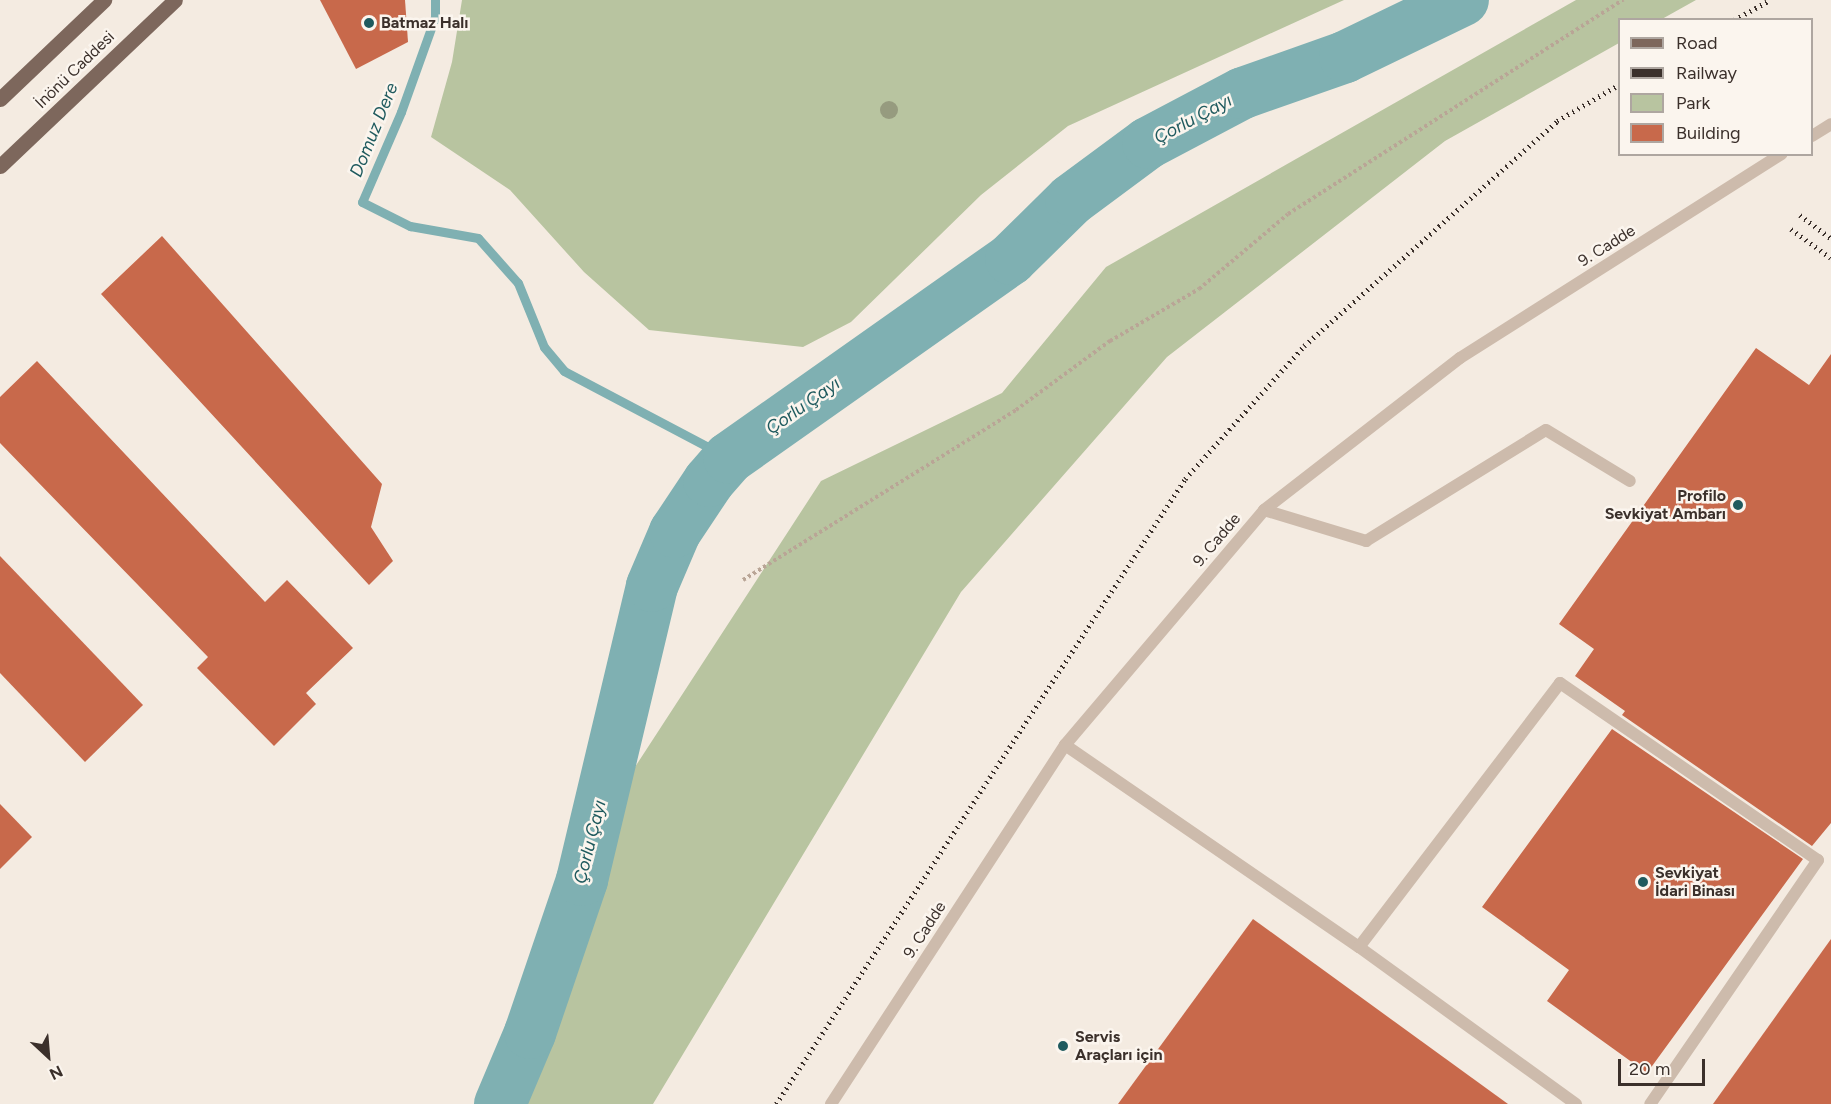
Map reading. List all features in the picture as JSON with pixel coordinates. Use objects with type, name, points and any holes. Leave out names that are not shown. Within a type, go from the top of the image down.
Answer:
[{"type":"main road","name":"İnönü Caddesi","points":[[0,99],[104,0]]},
{"type":"main road","name":"İnönü Caddesi","points":[[0,166],[175,0]]},
{"type":"lane","points":[[1813,135],[1831,124]]},
{"type":"lane","name":"9. Cadde","points":[[831,1104],[1065,745],[1264,510],[1460,358],[1779,156]]},
{"type":"lane","points":[[1264,510],[1366,541],[1546,430],[1630,481]]},
{"type":"lane","points":[[1359,947],[1560,684],[1818,860],[1650,1104]]},
{"type":"lane","points":[[1065,745],[1359,947],[1576,1104]]},
{"type":"path","points":[[743,580],[1016,410],[1110,341],[1199,289],[1288,214],[1623,0]]},
{"type":"green space","points":[[462,0],[1344,0],[1068,126],[981,195],[851,322],[803,347],[649,330],[584,272],[510,190],[431,137],[452,62]]},
{"type":"green space","points":[[1576,0],[1696,0],[1664,18],[1618,18],[1618,44],[1445,141],[1167,357],[961,592],[653,1104],[527,1104],[622,787],[821,481],[1002,393],[1106,267]]},
{"type":"building","name":"Batmaz Halı","points":[[320,0],[405,0],[408,42],[356,69]]},
{"type":"building","points":[[162,236],[382,484],[371,527],[393,561],[369,585],[101,294]]},
{"type":"building","name":"Profilo Sevkiyat Ambarı","points":[[1756,348],[1809,385],[1831,354],[1831,823],[1812,846],[1622,715],[1625,711],[1575,676],[1594,649],[1559,624]]},
{"type":"building","points":[[37,361],[265,602],[287,580],[353,648],[306,693],[316,704],[274,746],[197,668],[208,657],[0,443],[0,397]]},
{"type":"building","points":[[0,556],[143,705],[85,762],[0,673]]},
{"type":"building","name":"Sevkiyat İdari Binası","points":[[1612,729],[1803,859],[1647,1073],[1547,1001],[1569,970],[1482,907]]},
{"type":"building","points":[[0,804],[32,837],[0,869]]},
{"type":"building","points":[[1253,919],[1508,1104],[1118,1104]]},
{"type":"building","points":[[1831,939],[1831,1104],[1713,1104]]},
{"type":"waterway","name":"Domuz Dere","points":[[435,0],[435,17],[401,112],[362,202],[410,226],[478,238],[518,283],[544,347],[564,371],[729,458]]},
{"type":"waterway","name":"Çorlu Çayı","points":[[500,1104],[530,1033],[582,880],[652,586],[675,532],[709,481],[729,458],[1011,259],[1071,200],[1148,143],[1243,93],[1345,57],[1463,0]]},
{"type":"railway","points":[[1738,18],[1770,0]]},
{"type":"railway","points":[[776,1104],[1185,479],[1304,346],[1557,121],[1618,85]]},
{"type":"railway","points":[[1800,215],[1831,238]]},
{"type":"railway","points":[[1791,229],[1831,258]]},
{"type":"place","name":"Batmaz Halı","points":[[369,23]]},
{"type":"place","name":"Profilo Sevkiyat Ambarı","points":[[1738,505]]},
{"type":"place","name":"Sevkiyat İdari Binası","points":[[1643,882]]},
{"type":"place","name":"Servis Araçları için","points":[[1063,1046]]}]
